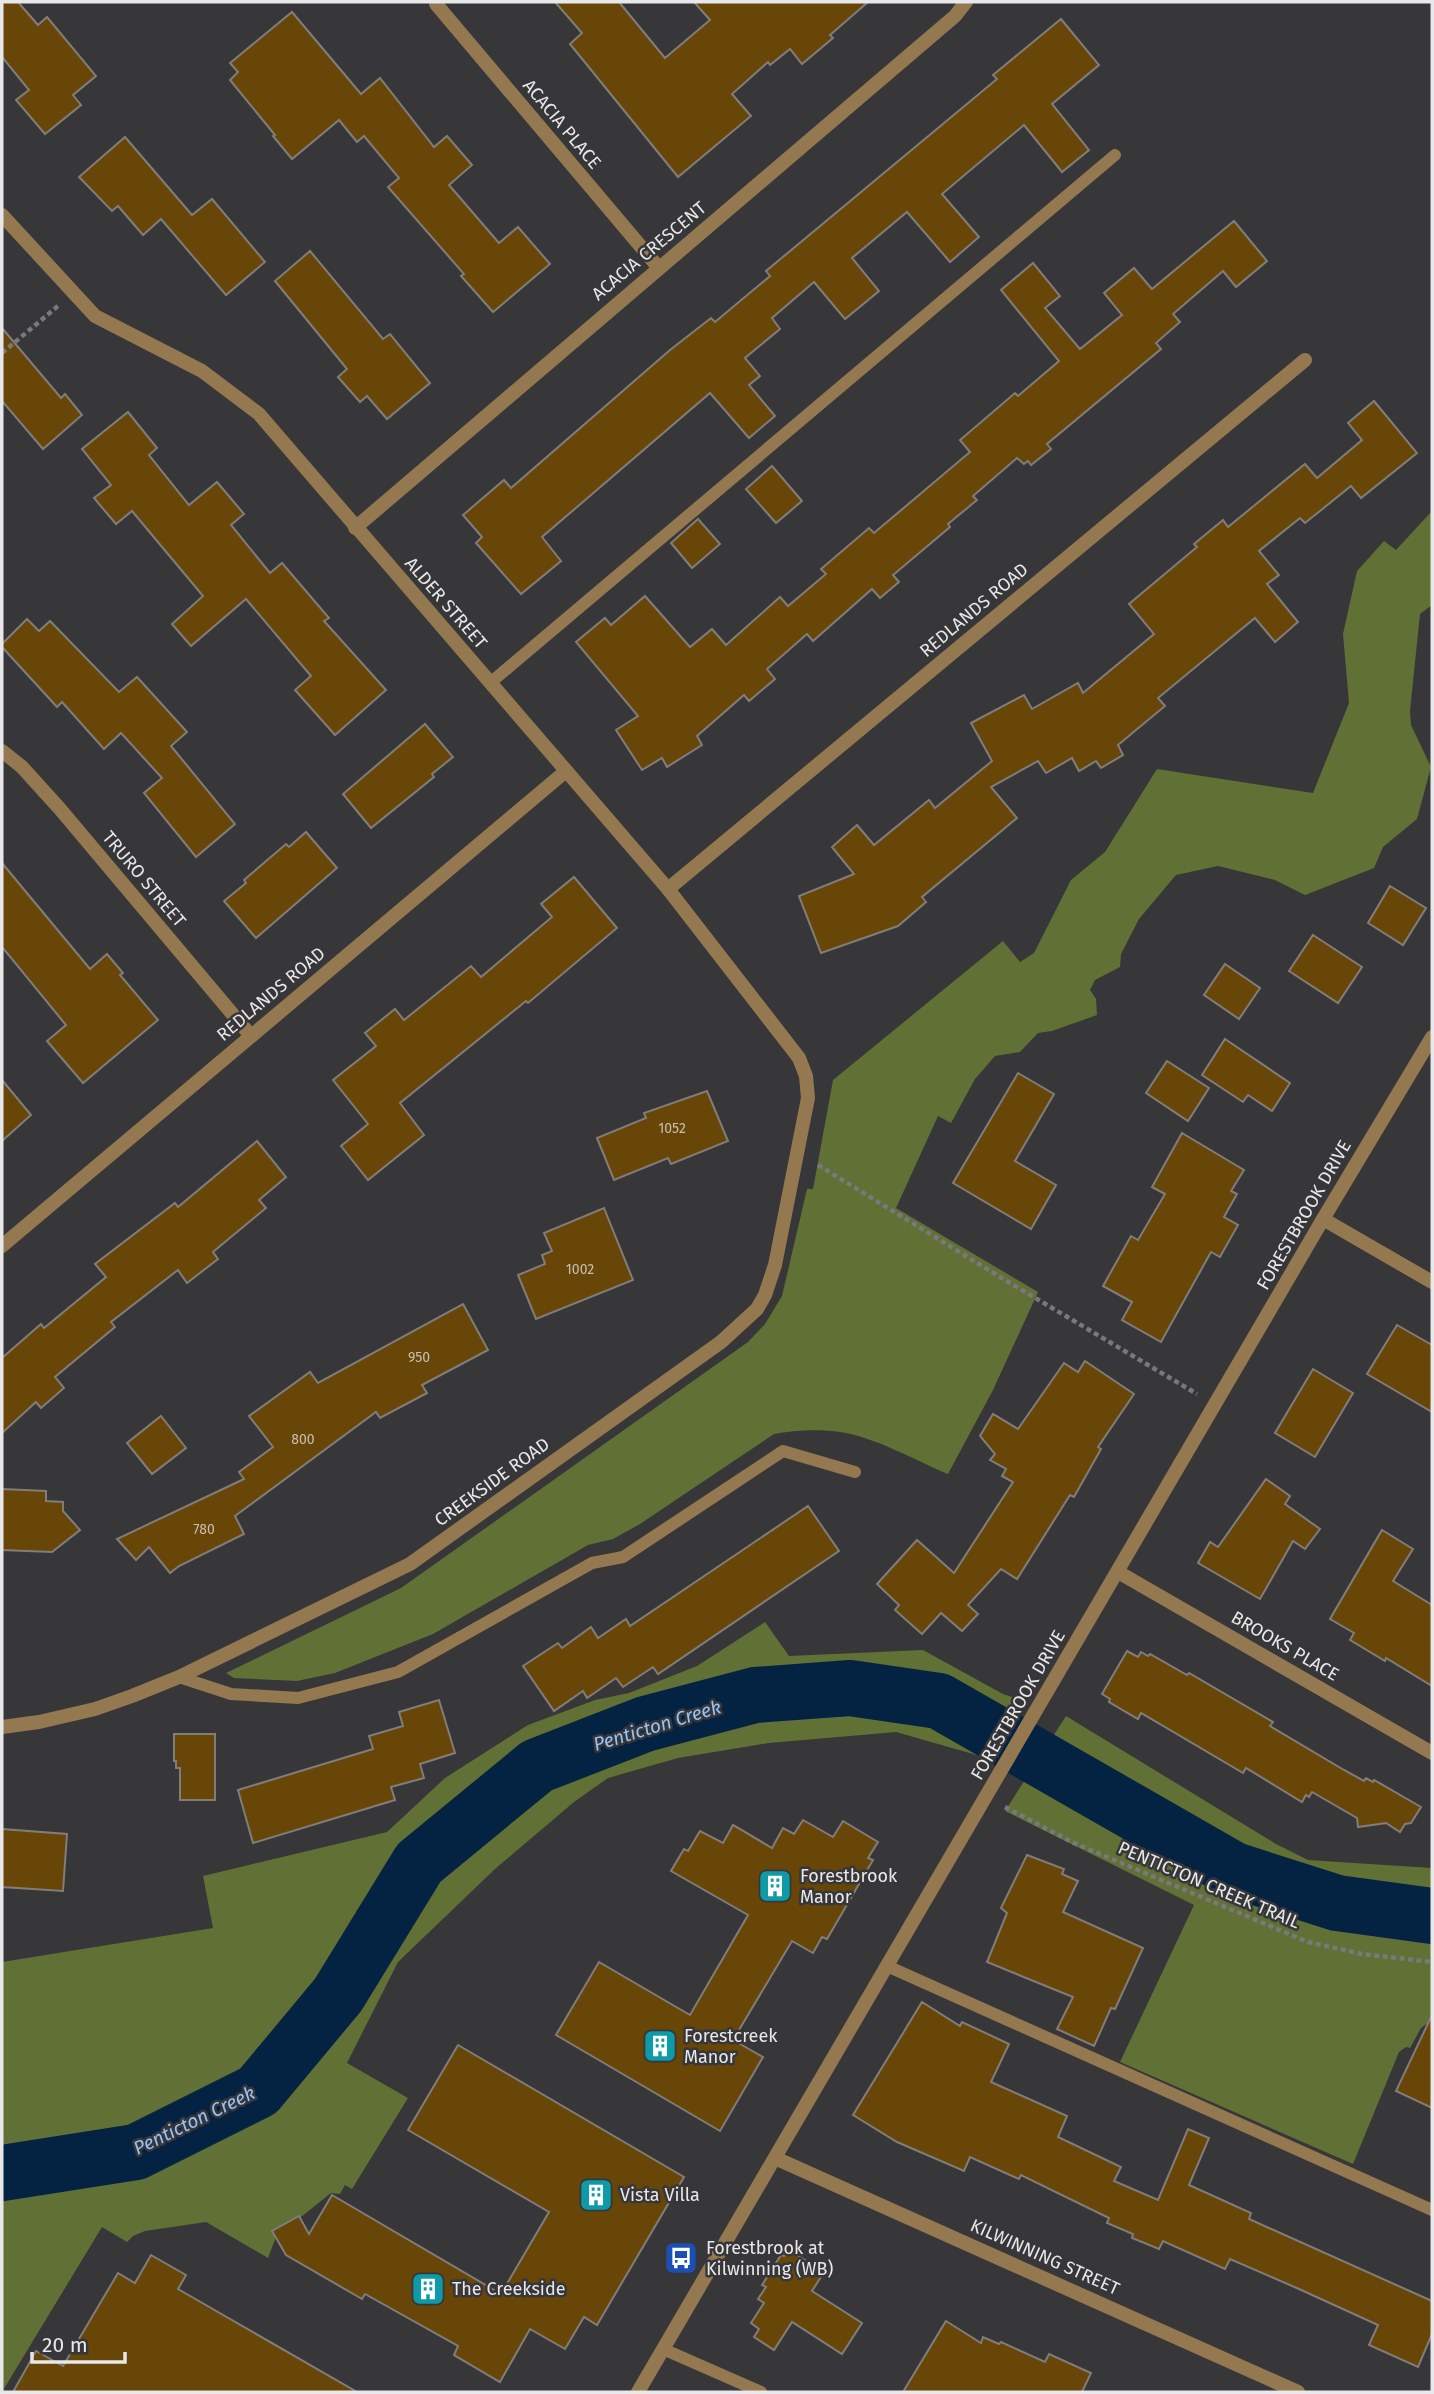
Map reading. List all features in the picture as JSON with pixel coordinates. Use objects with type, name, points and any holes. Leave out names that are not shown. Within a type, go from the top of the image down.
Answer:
[{"type":"street","name":"ACACIA CRESCENT","points":[[355,528],[955,16],[966,2]]},
{"type":"street","name":"ACACIA PLACE","points":[[436,4],[659,268]]},
{"type":"street","name":"ALDER STREET","points":[[2,215],[95,316],[202,371],[259,414],[668,889],[784,1036],[799,1058],[806,1076]]},
{"type":"street","name":"REDLANDS ROAD","points":[[668,889],[1305,360]]},
{"type":"street","name":"TRURO STREET","points":[[2,751],[22,767],[60,809],[251,1036]]},
{"type":"street","name":"REDLANDS ROAD","points":[[2,1246],[566,771]]},
{"type":"street","name":"FORESTBROOK DRIVE","points":[[638,2392],[1432,1037]]},
{"type":"street","name":"CREEKSIDE ROAD","points":[[2,1727],[40,1722],[95,1709],[178,1677],[410,1564],[740,1326],[757,1309],[765,1295],[775,1265],[808,1098],[806,1076]]},
{"type":"street","points":[[1323,1219],[1432,1282]]},
{"type":"street","name":"BROOKS PLACE","points":[[1118,1572],[1432,1753]]},
{"type":"street","name":"KILWINNING STREET","points":[[775,2158],[1298,2392]]},
{"type":"lane","points":[[490,682],[1115,155]]},
{"type":"lane","points":[[178,1677],[231,1694],[298,1698],[398,1672],[592,1563],[623,1557],[783,1451],[855,1472]]},
{"type":"lane","points":[[887,1966],[1432,2210]]},
{"type":"lane","points":[[663,2349],[761,2392]]},
{"type":"path","points":[[2,353],[73,293]]},
{"type":"path","points":[[798,1153],[1216,1405]]},
{"type":"path","name":"PENTICTON CREEK TRAIL","points":[[987,1797],[1074,1843],[1308,1942],[1362,1954],[1432,1962]]},
{"type":"green space","points":[[1432,511],[1432,605],[1420,614],[1410,711],[1411,725],[1431,767],[1417,819],[1383,847],[1374,868],[1305,895],[1275,880],[1218,866],[1176,875],[1139,919],[1121,954],[1120,967],[1095,980],[1090,990],[1096,999],[1097,1015],[1052,1031],[1038,1033],[1020,1052],[995,1056],[975,1079],[951,1123],[938,1116],[896,1208],[1038,1292],[993,1390],[948,1474],[853,1434],[815,1430],[774,1434],[640,1524],[613,1539],[588,1545],[433,1634],[335,1673],[297,1681],[234,1678],[226,1673],[401,1588],[748,1342],[765,1324],[782,1296],[807,1189],[813,1189],[833,1080],[1003,941],[1020,962],[1034,953],[1071,880],[1105,852],[1157,769],[1313,793],[1349,703],[1343,634],[1357,571],[1384,541],[1396,550]]},
{"type":"green space","points":[[765,1622],[789,1656],[923,1650],[1015,1698],[980,1756],[896,1732],[769,1743],[678,1758],[608,1778],[574,1802],[495,1869],[398,1962],[347,2063],[408,2098],[352,2189],[345,2185],[340,2194],[331,2193],[276,2237],[268,2258],[206,2222],[145,2231],[127,2242],[102,2227],[2,2392],[2,1962],[213,1928],[203,1876],[387,1832],[445,1778],[528,1725],[595,1700],[629,1693],[697,1666]]},
{"type":"green space","points":[[1066,1716],[1276,1844],[1308,1860],[1432,1868],[1432,2020],[1421,2028],[1410,2048],[1406,2047],[1399,2052],[1353,2164],[1120,2062],[1194,1905],[1005,1811]]},
{"type":"building","points":[[2,2],[18,2],[38,25],[47,17],[96,76],[73,95],[81,105],[45,134],[16,100],[29,90],[2,57]]},
{"type":"building","points":[[555,2],[619,2],[665,58],[710,20],[694,2],[868,2],[830,35],[833,38],[802,64],[790,49],[770,65],[768,62],[732,94],[751,116],[678,177],[570,44],[582,33]]},
{"type":"building","points":[[292,12],[361,94],[380,78],[434,147],[447,136],[472,165],[449,185],[499,243],[518,227],[550,264],[493,312],[461,276],[464,274],[388,187],[399,178],[364,136],[357,142],[339,120],[292,159],[230,80],[238,72],[230,63]]},
{"type":"building","points":[[1061,19],[1099,65],[1052,104],[1089,150],[1062,172],[1024,125],[942,194],[979,237],[950,262],[907,212],[852,258],[879,291],[845,319],[814,282],[772,318],[780,329],[745,358],[760,376],[749,385],[775,416],[749,438],[710,393],[542,537],[561,561],[521,594],[476,543],[482,537],[463,515],[504,480],[511,488],[670,350],[711,318],[715,322],[770,276],[766,271],[997,79],[993,75]]},
{"type":"building","points":[[125,137],[192,215],[212,199],[265,262],[226,295],[161,219],[143,235],[118,206],[112,211],[79,177]]},
{"type":"building","points":[[1234,221],[1267,261],[1236,287],[1223,271],[1173,314],[1180,322],[1156,343],[1161,349],[1047,444],[1051,449],[1031,465],[1028,461],[1024,464],[1017,458],[973,496],[977,500],[948,524],[950,527],[893,575],[899,582],[880,598],[872,589],[813,641],[807,634],[767,669],[775,679],[749,701],[744,695],[697,736],[702,745],[667,767],[662,758],[642,770],[616,730],[638,716],[576,642],[605,618],[611,625],[645,596],[690,647],[712,629],[726,645],[780,597],[788,606],[826,574],[821,569],[869,528],[874,533],[970,452],[960,440],[1015,393],[1018,396],[1059,361],[1001,290],[1033,263],[1060,296],[1045,308],[1080,349],[1122,315],[1104,293],[1134,268],[1152,289]]},
{"type":"building","points":[[310,251],[383,339],[390,334],[430,383],[387,419],[367,396],[360,402],[338,377],[347,369],[275,281]]},
{"type":"building","points":[[2,328],[61,398],[65,394],[82,415],[43,449],[2,401]]},
{"type":"building","points":[[1374,401],[1417,453],[1361,498],[1351,486],[1305,523],[1300,518],[1259,551],[1279,575],[1267,584],[1298,622],[1275,642],[1255,618],[1158,698],[1165,706],[1118,745],[1123,755],[1101,768],[1096,761],[1079,771],[1072,758],[1046,773],[1038,761],[991,787],[1017,818],[922,897],[926,902],[898,926],[821,953],[799,896],[854,874],[832,847],[857,825],[874,845],[929,800],[935,808],[992,761],[971,723],[1024,695],[1032,709],[1078,683],[1083,693],[1154,634],[1129,604],[1197,547],[1194,544],[1223,520],[1228,527],[1305,464],[1317,478],[1362,440],[1348,423]]},
{"type":"building","points":[[128,412],[157,448],[149,455],[189,505],[217,482],[244,514],[231,525],[270,573],[282,563],[329,618],[324,621],[386,690],[335,735],[295,690],[311,676],[246,599],[191,646],[172,624],[203,596],[132,511],[116,524],[94,498],[111,485],[82,449]]},
{"type":"building","points":[[772,466],[802,501],[776,523],[746,489]]},
{"type":"building","points":[[698,519],[720,544],[692,568],[671,543]]},
{"type":"building","points":[[27,619],[39,631],[50,621],[119,692],[137,677],[187,732],[171,746],[235,824],[196,857],[144,793],[162,778],[121,733],[104,749],[62,702],[57,707],[2,647]]},
{"type":"building","points":[[425,724],[453,757],[432,774],[434,777],[371,828],[343,794]]},
{"type":"building","points":[[306,832],[337,868],[256,938],[224,901],[286,844],[289,847]]},
{"type":"building","points":[[2,863],[90,969],[107,954],[123,973],[120,975],[158,1020],[83,1083],[47,1041],[66,1025],[2,947]]},
{"type":"building","points":[[574,877],[617,928],[528,1003],[526,1001],[400,1103],[424,1135],[368,1180],[341,1146],[368,1124],[333,1080],[376,1046],[365,1033],[395,1009],[404,1020],[471,966],[481,977],[552,917],[541,904]]},
{"type":"building","points":[[1390,886],[1426,908],[1403,945],[1368,923]]},
{"type":"building","points":[[1313,935],[1362,967],[1338,1003],[1289,971]]},
{"type":"building","points":[[1225,964],[1260,988],[1239,1019],[1204,995]]},
{"type":"building","points":[[1225,1039],[1290,1083],[1272,1111],[1248,1095],[1243,1102],[1202,1075]]},
{"type":"building","points":[[1167,1061],[1209,1088],[1188,1121],[1146,1093]]},
{"type":"building","points":[[1018,1073],[1054,1094],[1015,1161],[1056,1185],[1031,1229],[953,1183]]},
{"type":"building","points":[[2,1080],[31,1115],[2,1141]]},
{"type":"building","points":[[707,1091],[728,1141],[671,1164],[668,1158],[614,1180],[597,1138],[646,1118],[644,1113]]},
{"type":"building","points":[[1182,1133],[1244,1170],[1231,1191],[1237,1194],[1224,1217],[1238,1225],[1220,1257],[1211,1252],[1161,1342],[1122,1320],[1132,1302],[1103,1286],[1131,1236],[1138,1240],[1165,1194],[1152,1187]]},
{"type":"building","points":[[257,1141],[286,1177],[259,1200],[266,1208],[213,1252],[218,1259],[187,1283],[178,1270],[111,1322],[115,1327],[55,1377],[64,1388],[41,1408],[36,1402],[2,1433],[2,1358],[41,1324],[44,1328],[106,1277],[95,1264],[175,1203],[178,1207]]},
{"type":"building","points":[[604,1208],[633,1280],[536,1319],[518,1275],[545,1264],[542,1255],[552,1251],[544,1233]]},
{"type":"building","points":[[463,1304],[488,1350],[422,1385],[427,1393],[380,1418],[376,1412],[235,1516],[244,1534],[170,1573],[149,1547],[136,1560],[117,1539],[244,1479],[239,1472],[273,1447],[249,1416],[310,1372],[318,1383]]},
{"type":"building","points":[[1397,1325],[1432,1345],[1432,1412],[1367,1374]]},
{"type":"building","points":[[1085,1361],[1134,1394],[1098,1447],[1101,1449],[1074,1497],[1070,1495],[1017,1579],[1001,1569],[968,1605],[978,1614],[962,1631],[941,1613],[922,1634],[895,1610],[899,1605],[877,1584],[917,1540],[954,1573],[1013,1482],[1002,1476],[1006,1469],[990,1460],[995,1454],[980,1436],[993,1414],[1018,1429],[1064,1363],[1078,1372]]},
{"type":"building","points":[[1313,1369],[1353,1393],[1315,1457],[1275,1433]]},
{"type":"building","points":[[161,1416],[186,1448],[152,1474],[127,1443]]},
{"type":"building","points":[[1266,1479],[1290,1496],[1285,1504],[1320,1529],[1305,1549],[1293,1541],[1260,1599],[1198,1563],[1210,1542],[1218,1547]]},
{"type":"building","points":[[2,1489],[46,1491],[46,1501],[63,1502],[63,1511],[80,1530],[52,1552],[2,1550]]},
{"type":"building","points":[[808,1506],[839,1551],[658,1674],[653,1667],[623,1687],[616,1678],[587,1698],[583,1691],[554,1711],[523,1666],[558,1643],[562,1648],[591,1627],[598,1638],[626,1619],[630,1626]]},
{"type":"building","points":[[1382,1530],[1413,1549],[1393,1581],[1432,1605],[1432,1686],[1350,1640],[1354,1633],[1330,1619]]},
{"type":"building","points":[[1127,1651],[1138,1657],[1141,1652],[1148,1656],[1150,1654],[1187,1675],[1189,1673],[1273,1722],[1270,1726],[1344,1770],[1364,1781],[1366,1778],[1373,1782],[1374,1780],[1421,1807],[1411,1823],[1405,1824],[1400,1832],[1386,1823],[1358,1827],[1357,1818],[1312,1792],[1309,1797],[1306,1795],[1302,1802],[1246,1768],[1243,1773],[1141,1713],[1138,1719],[1109,1702],[1110,1699],[1102,1694]]},
{"type":"building","points":[[439,1700],[455,1753],[420,1764],[424,1778],[391,1787],[395,1800],[253,1843],[238,1790],[373,1749],[369,1736],[403,1726],[399,1712]]},
{"type":"building","points":[[174,1734],[215,1734],[215,1800],[180,1800],[180,1768],[176,1768],[174,1761]]},
{"type":"building","points":[[803,1820],[833,1837],[843,1821],[878,1842],[868,1858],[873,1860],[827,1939],[822,1937],[813,1953],[792,1941],[733,2040],[763,2057],[720,2131],[556,2035],[599,1962],[690,2015],[748,1915],[671,1871],[684,1849],[688,1851],[700,1831],[723,1843],[733,1825],[772,1848],[783,1828],[794,1834]]},
{"type":"building","points":[[2,1829],[67,1834],[63,1891],[2,1887]]},
{"type":"building","points":[[1027,1855],[1064,1869],[1062,1874],[1078,1881],[1063,1912],[1143,1948],[1115,2009],[1111,2008],[1094,2046],[1057,2029],[1073,1997],[987,1962],[1007,1913],[1001,1908]]},
{"type":"building","points":[[922,2002],[960,2026],[962,2022],[1009,2044],[991,2082],[1067,2116],[1058,2137],[1121,2167],[1114,2181],[1158,2200],[1188,2129],[1209,2138],[1189,2185],[1251,2213],[1249,2219],[1432,2301],[1432,2334],[1418,2367],[1369,2345],[1378,2325],[1299,2289],[1230,2259],[1225,2269],[1163,2241],[1159,2249],[1132,2238],[1133,2234],[1107,2223],[1109,2218],[1021,2175],[1019,2179],[970,2157],[964,2171],[897,2142],[853,2115]]},
{"type":"building","points":[[1432,2015],[1432,2108],[1396,2091]]},
{"type":"building","name":"Vista Villa","points":[[458,2045],[684,2177],[597,2325],[584,2317],[565,2349],[530,2329],[500,2382],[454,2355],[458,2346],[365,2294],[362,2299],[286,2255],[272,2231],[299,2216],[309,2234],[332,2195],[501,2294],[549,2212],[408,2130]]},
{"type":"building","points":[[789,2250],[824,2272],[812,2291],[862,2323],[842,2354],[792,2322],[774,2350],[754,2337],[759,2329],[751,2323],[764,2303],[758,2299],[766,2287],[762,2285],[781,2255],[784,2256]]},
{"type":"building","points":[[151,2255],[186,2275],[178,2289],[357,2392],[13,2392],[36,2351],[63,2366],[118,2273],[135,2283]]},
{"type":"building","points":[[946,2321],[981,2343],[983,2337],[999,2344],[1001,2342],[1045,2362],[1049,2354],[1091,2373],[1082,2392],[903,2392]]},
{"type":"waterway","name":"Penticton Creek","points":[[2,2173],[136,2152],[258,2091],[338,1995],[419,1863],[537,1766],[645,1724],[755,1695],[850,1688],[939,1701],[1234,1870],[1337,1903],[1432,1916]]},
{"type":"place","name":"Forestbrook Manor","points":[[775,1886]]},
{"type":"place","name":"Forestcreek Manor","points":[[660,2046]]},
{"type":"place","name":"Vista Villa","points":[[596,2195]]},
{"type":"place","name":"Forestbrook at Kilwinning (WB)","points":[[681,2258]]},
{"type":"place","name":"The Creekside","points":[[428,2289]]}]
